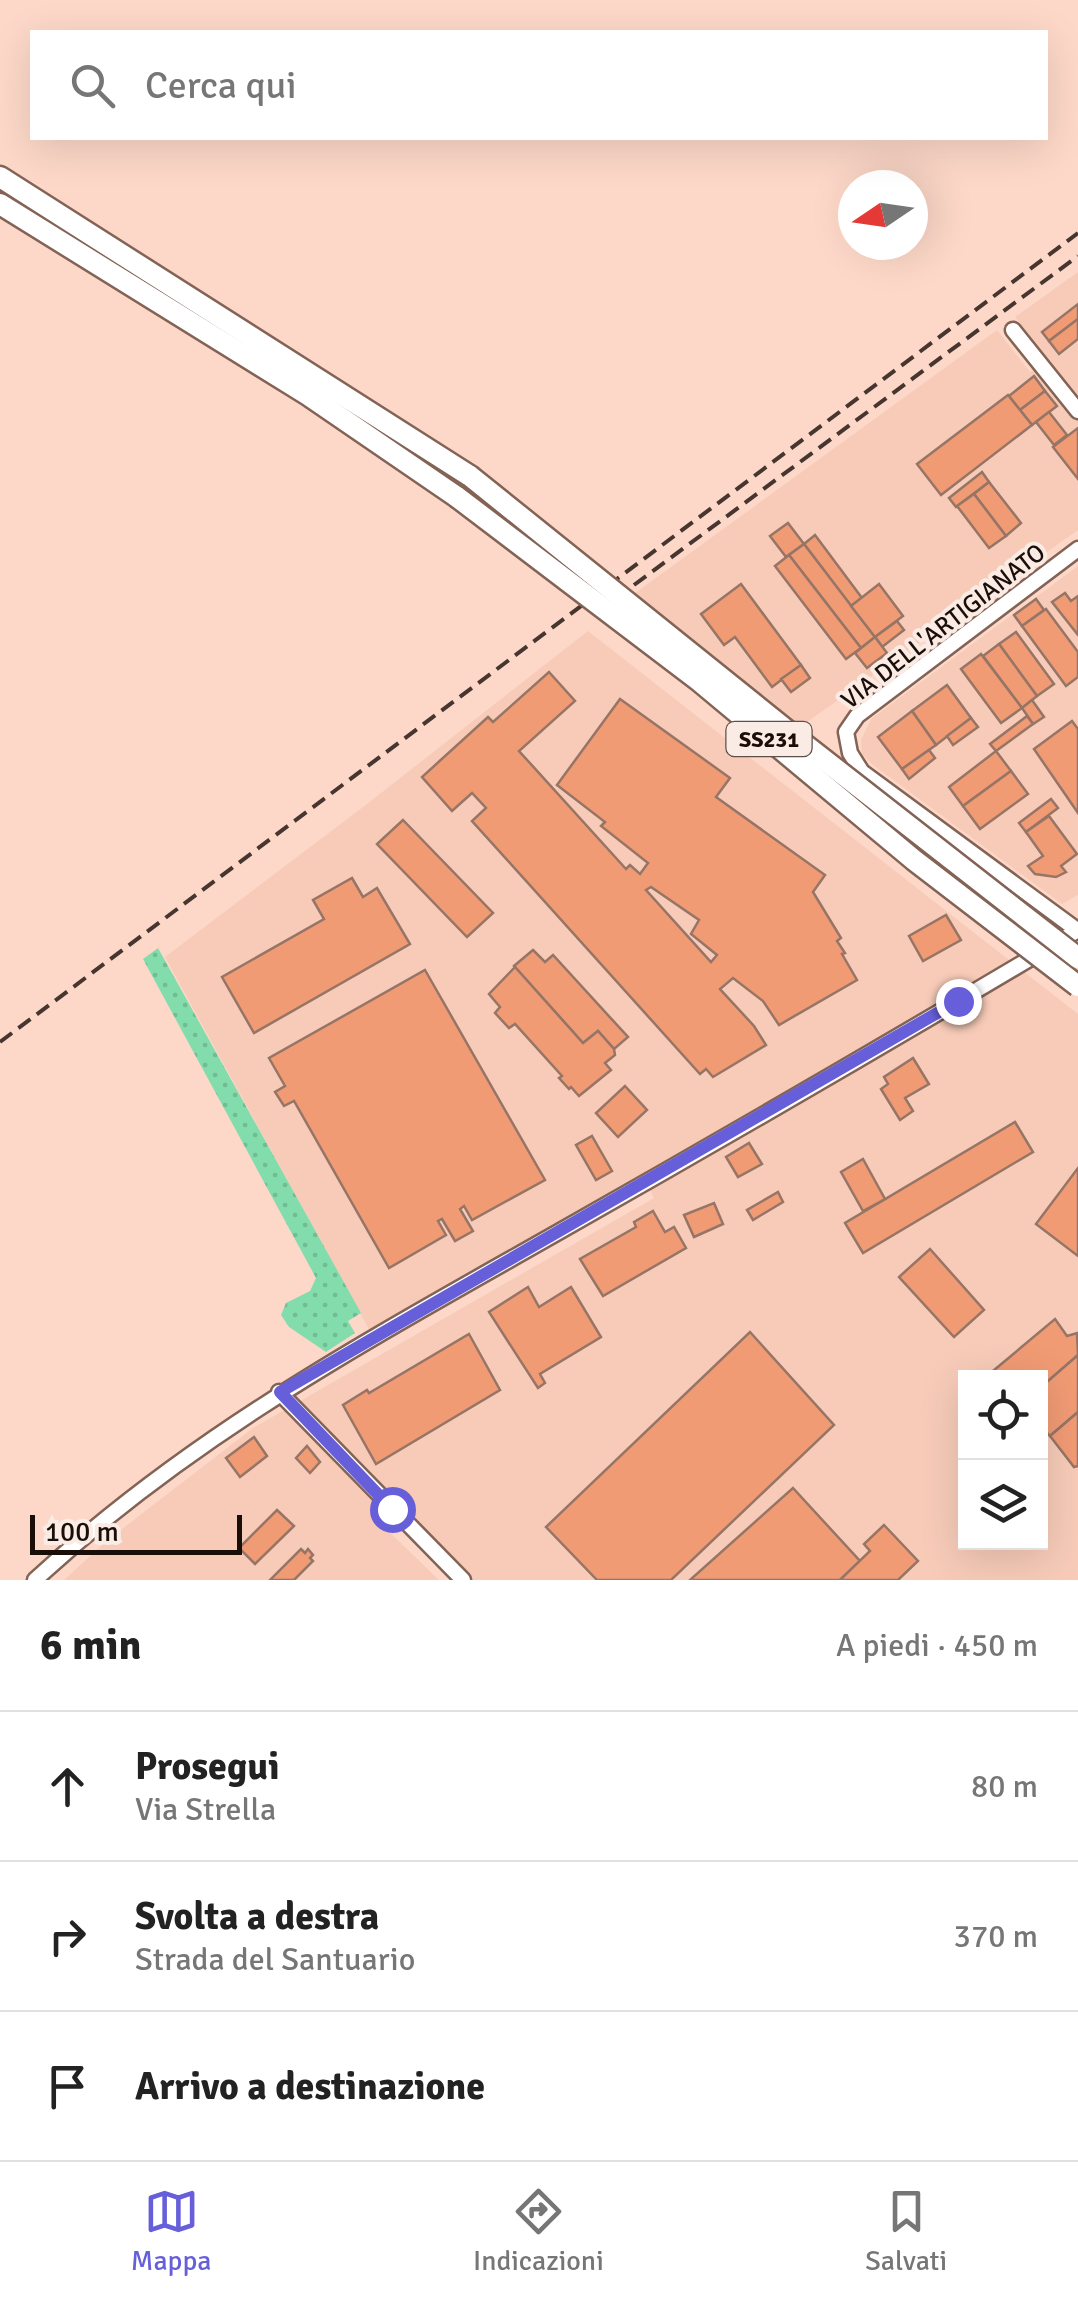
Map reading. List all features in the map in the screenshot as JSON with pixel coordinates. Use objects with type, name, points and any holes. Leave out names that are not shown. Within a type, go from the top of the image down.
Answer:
[{"type":"highway","name":"SS231","points":[[0,178],[470,476],[1078,958]]},
{"type":"highway","name":"SS231","points":[[0,204],[308,395],[457,496],[698,680],[914,860],[1078,986]]},
{"type":"street","points":[[1013,330],[1078,412]]},
{"type":"street","name":"VIA DELL'ARTIGIANATO","points":[[1078,549],[857,716],[846,732],[850,754],[862,772],[1078,930]]},
{"type":"street","points":[[35,1580],[141,1489],[280,1392],[808,1090],[1078,930]]},
{"type":"street","points":[[280,1392],[463,1580]]},
{"type":"shaded area","points":[[1078,272],[1078,400],[1015,317]]},
{"type":"shaded area","points":[[997,330],[1030,372],[1036,368],[1078,421],[1078,530],[800,727],[631,596]]},
{"type":"shaded area","points":[[1078,566],[1078,895],[1062,904],[873,765],[862,754],[861,740],[871,719]]},
{"type":"shaded area","points":[[588,631],[1078,1014],[1078,1580],[463,1580],[392,1510],[379,1522],[439,1580],[64,1580],[109,1539],[253,1428],[654,1198],[649,1188],[371,1333],[165,957]]},
{"type":"green space","points":[[158,948],[361,1313],[348,1321],[355,1333],[326,1352],[289,1327],[281,1315],[286,1303],[310,1291],[316,1278],[143,959]]},
{"type":"building","points":[[1078,304],[1078,319],[1049,341],[1042,332]]},
{"type":"building","points":[[1078,319],[1078,339],[1059,354],[1049,341]]},
{"type":"building","points":[[1034,376],[1045,391],[1020,410],[1009,396]]},
{"type":"building","points":[[1045,391],[1057,406],[1032,425],[1020,410]]},
{"type":"building","points":[[1008,395],[1032,425],[941,495],[917,464]]},
{"type":"building","points":[[1049,412],[1067,435],[1054,445],[1036,422]]},
{"type":"building","points":[[1078,428],[1078,479],[1053,447]]},
{"type":"building","points":[[982,472],[989,482],[956,507],[949,498]]},
{"type":"building","points":[[989,482],[1021,523],[1006,536],[974,494]]},
{"type":"building","points":[[974,494],[1006,536],[989,548],[957,506]]},
{"type":"building","points":[[788,523],[804,544],[786,557],[770,536]]},
{"type":"building","points":[[815,535],[862,598],[851,606],[804,544]]},
{"type":"building","points":[[804,544],[875,637],[861,648],[789,555]]},
{"type":"building","points":[[789,555],[861,648],[846,659],[775,566]]},
{"type":"building","points":[[741,584],[801,665],[772,687],[735,637],[724,645],[701,614]]},
{"type":"building","points":[[879,584],[903,616],[875,637],[851,606]]},
{"type":"building","points":[[1065,593],[1071,601],[1078,596],[1078,635],[1052,602]]},
{"type":"building","points":[[1036,599],[1044,610],[1022,626],[1014,615]]},
{"type":"building","points":[[1046,609],[1078,652],[1078,677],[1066,686],[1022,626]]},
{"type":"building","points":[[897,621],[904,630],[882,647],[875,637]]},
{"type":"building","points":[[1016,632],[1054,684],[1037,696],[999,644]]},
{"type":"building","points":[[875,637],[887,653],[867,668],[855,653]]},
{"type":"building","points":[[999,644],[1037,696],[1022,708],[983,656]]},
{"type":"building","points":[[981,654],[1022,708],[1001,723],[961,669]]},
{"type":"building","points":[[801,665],[810,678],[791,692],[781,679]]},
{"type":"building","points":[[549,672],[575,701],[519,751],[626,869],[630,865],[640,874],[648,863],[601,826],[605,822],[557,785],[620,699],[730,778],[716,797],[825,875],[813,892],[841,938],[837,941],[857,980],[779,1025],[763,1001],[733,978],[720,989],[766,1045],[713,1077],[706,1069],[700,1074],[472,821],[486,808],[472,793],[452,811],[422,777],[488,717],[493,722]],"holes":[[[651,887],[699,920],[691,934],[717,955],[711,962],[646,890]]]},
{"type":"building","points":[[947,685],[971,718],[936,745],[912,711]]},
{"type":"building","points":[[1032,700],[1044,717],[1033,724],[1022,708]]},
{"type":"building","points":[[912,711],[936,745],[902,769],[878,737]]},
{"type":"building","points":[[1027,716],[1033,724],[996,751],[990,744]]},
{"type":"building","points":[[971,718],[978,727],[953,745],[947,736]]},
{"type":"building","points":[[1072,721],[1078,729],[1078,813],[1034,749]]},
{"type":"building","points":[[929,750],[935,758],[909,779],[902,769]]},
{"type":"building","points":[[996,751],[1011,771],[963,806],[949,787]]},
{"type":"building","points":[[1011,771],[1028,794],[980,829],[963,806]]},
{"type":"building","points":[[1051,799],[1058,808],[1026,832],[1019,823]]},
{"type":"building","points":[[1049,816],[1077,854],[1061,866],[1066,872],[1056,877],[1035,874],[1028,866],[1043,856],[1026,832]]},
{"type":"building","points":[[403,820],[493,913],[467,937],[377,844]]},
{"type":"building","points":[[352,878],[363,897],[377,888],[410,944],[254,1033],[222,977],[324,919],[313,900]]},
{"type":"building","points":[[946,915],[961,940],[923,961],[909,936]]},
{"type":"building","points":[[533,950],[545,962],[553,955],[628,1037],[614,1049],[598,1031],[583,1043],[514,966]]},
{"type":"building","points":[[515,967],[583,1043],[598,1031],[614,1049],[615,1055],[605,1063],[611,1070],[579,1096],[515,1024],[509,1028],[495,1013],[500,1007],[489,994]]},
{"type":"building","points":[[425,970],[545,1180],[472,1220],[464,1206],[460,1209],[473,1231],[455,1241],[442,1219],[438,1221],[446,1235],[389,1268],[294,1101],[284,1106],[275,1092],[285,1086],[269,1058]]},
{"type":"building","points":[[913,1058],[929,1084],[905,1098],[913,1111],[900,1120],[881,1089],[888,1084],[884,1077]]},
{"type":"building","points":[[625,1086],[647,1110],[618,1137],[596,1113]]},
{"type":"building","points":[[1015,1122],[1033,1152],[863,1253],[845,1223]]},
{"type":"building","points":[[592,1136],[612,1171],[596,1180],[576,1145]]},
{"type":"building","points":[[749,1143],[762,1164],[738,1177],[726,1157]]},
{"type":"building","points":[[863,1159],[885,1199],[863,1211],[841,1172]]},
{"type":"building","points":[[1078,1168],[1078,1256],[1036,1224]]},
{"type":"building","points":[[778,1192],[783,1202],[753,1220],[747,1210]]},
{"type":"building","points":[[714,1203],[723,1224],[694,1237],[684,1215]]},
{"type":"building","points":[[653,1211],[665,1232],[674,1227],[686,1248],[603,1296],[580,1259],[636,1227],[634,1222]]},
{"type":"building","points":[[930,1249],[984,1310],[954,1337],[899,1277]]},
{"type":"building","points":[[528,1287],[539,1307],[571,1287],[601,1337],[540,1374],[545,1383],[538,1388],[489,1312]]},
{"type":"building","points":[[1055,1319],[1067,1336],[1077,1333],[1078,1355],[1048,1381],[1048,1370],[994,1370]]},
{"type":"building","points":[[750,1332],[834,1425],[671,1580],[597,1580],[546,1527]]},
{"type":"building","points":[[469,1334],[500,1390],[376,1464],[343,1405]]},
{"type":"building","points":[[1078,1355],[1078,1412],[1050,1436],[1048,1434],[1048,1381]]},
{"type":"building","points":[[1078,1412],[1078,1466],[1074,1467],[1050,1436]]},
{"type":"building","points":[[254,1437],[267,1456],[240,1477],[226,1458]]},
{"type":"building","points":[[307,1446],[320,1462],[310,1473],[296,1458]]},
{"type":"building","points":[[793,1488],[860,1561],[840,1580],[690,1580]]},
{"type":"building","points":[[277,1510],[294,1526],[255,1564],[239,1548]]},
{"type":"building","points":[[884,1525],[918,1561],[898,1580],[840,1580],[870,1551],[864,1544]]},
{"type":"building","points":[[301,1549],[305,1553],[308,1549],[313,1561],[294,1580],[270,1580]]},
{"type":"railway","points":[[0,1042],[1078,233]]},
{"type":"railway","points":[[634,585],[1078,256]]},
{"type":"route","points":[[392,1509],[280,1392],[958,1001]]}]
